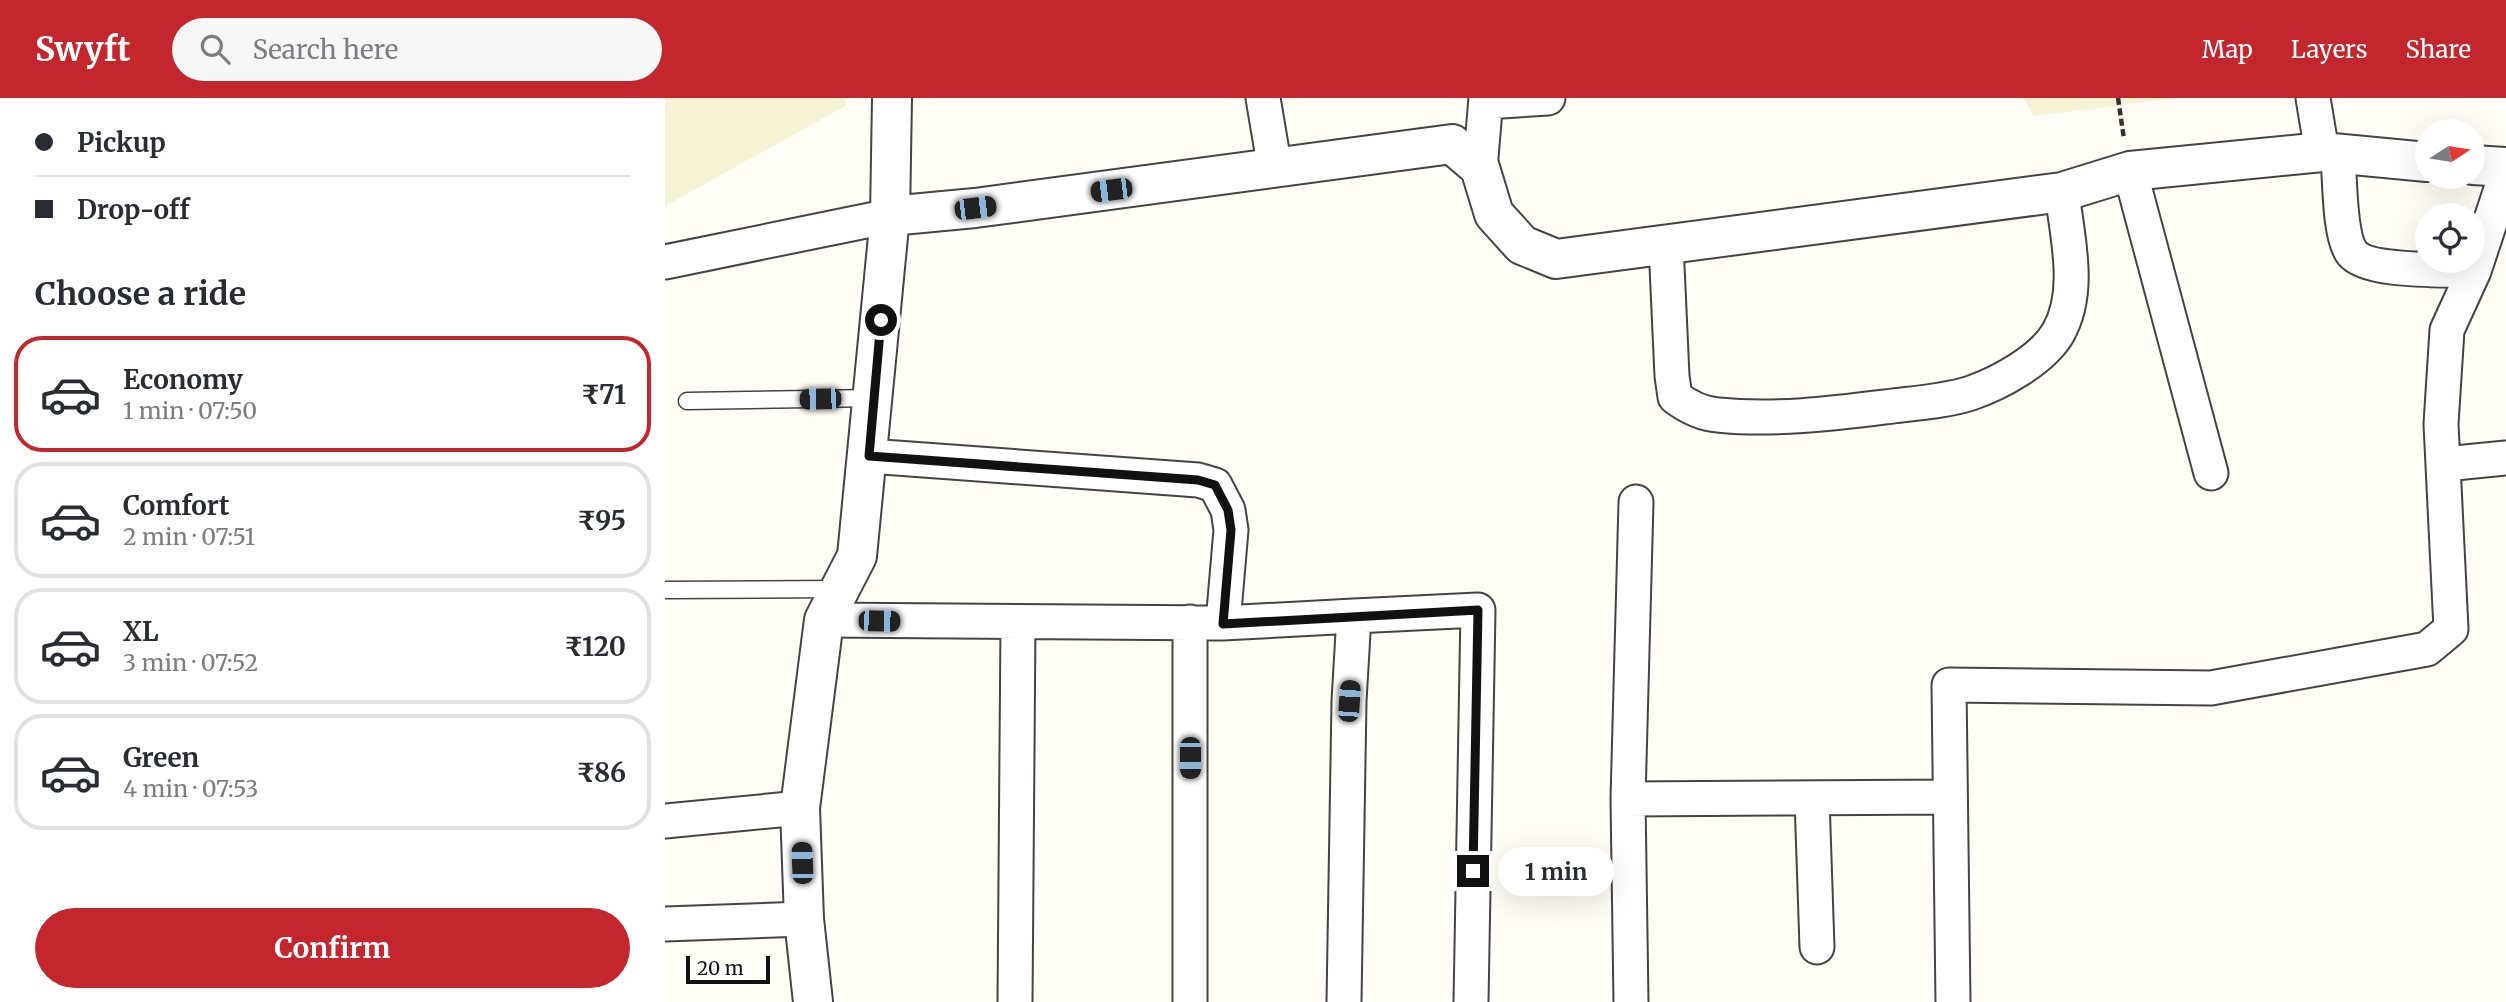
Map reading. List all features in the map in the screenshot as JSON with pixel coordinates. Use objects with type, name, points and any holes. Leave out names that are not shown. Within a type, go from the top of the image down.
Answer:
[{"type":"street","points":[[813,1002],[804,919],[800,808],[832,604],[857,556],[869,456],[890,216],[892,98]]},
{"type":"street","points":[[1263,98],[1275,169]]},
{"type":"street","points":[[1548,98],[1486,100],[1480,169],[1494,214],[1522,245],[1556,259],[2062,192],[2130,171],[2330,154],[2415,161]]},
{"type":"street","points":[[2313,98],[2330,154],[2351,251],[2362,261],[2388,267],[2415,268]]},
{"type":"street","points":[[665,262],[890,216],[1275,169],[1452,144],[1480,169]]},
{"type":"street","points":[[2485,166],[2506,167]]},
{"type":"street","points":[[2130,171],[2211,474]]},
{"type":"street","points":[[2485,238],[2506,174]]},
{"type":"street","points":[[1666,244],[1672,376],[1675,397],[1688,406],[1716,415],[1819,415],[1920,402],[1970,393],[1997,381],[2038,355],[2058,333],[2067,307],[2072,274],[2062,192]]},
{"type":"street","points":[[1953,1002],[1949,685],[2211,688],[2427,649],[2451,629],[2441,424],[2447,330],[2473,273]]},
{"type":"street","points":[[869,456],[1198,480],[1215,485],[1228,510],[1231,530],[1223,624]]},
{"type":"street","points":[[2445,464],[2506,458]]},
{"type":"street","points":[[1631,1002],[1629,799],[1636,502]]},
{"type":"street","points":[[832,604],[1018,624],[1223,624],[1478,610],[1471,1002]]},
{"type":"street","points":[[1344,1002],[1349,701],[1354,616]]},
{"type":"street","points":[[1190,622],[1190,1002]]},
{"type":"street","points":[[1015,1002],[1018,624]]},
{"type":"street","points":[[1629,799],[1950,797]]},
{"type":"street","points":[[1812,799],[1817,947]]},
{"type":"street","points":[[665,821],[800,808]]},
{"type":"street","points":[[665,924],[804,919]]},
{"type":"lane","points":[[687,401],[874,398]]},
{"type":"lane","points":[[665,590],[832,604]]},
{"type":"path","points":[[2118,98],[2130,171]]},
{"type":"shaded area","points":[[665,98],[844,98],[847,105],[665,206]]},
{"type":"shaded area","points":[[2023,98],[2176,98],[2034,116]]},
{"type":"route","points":[[881,320],[869,456],[1198,480],[1215,485],[1228,510],[1231,530],[1223,624],[1478,610],[1473,871]]}]
